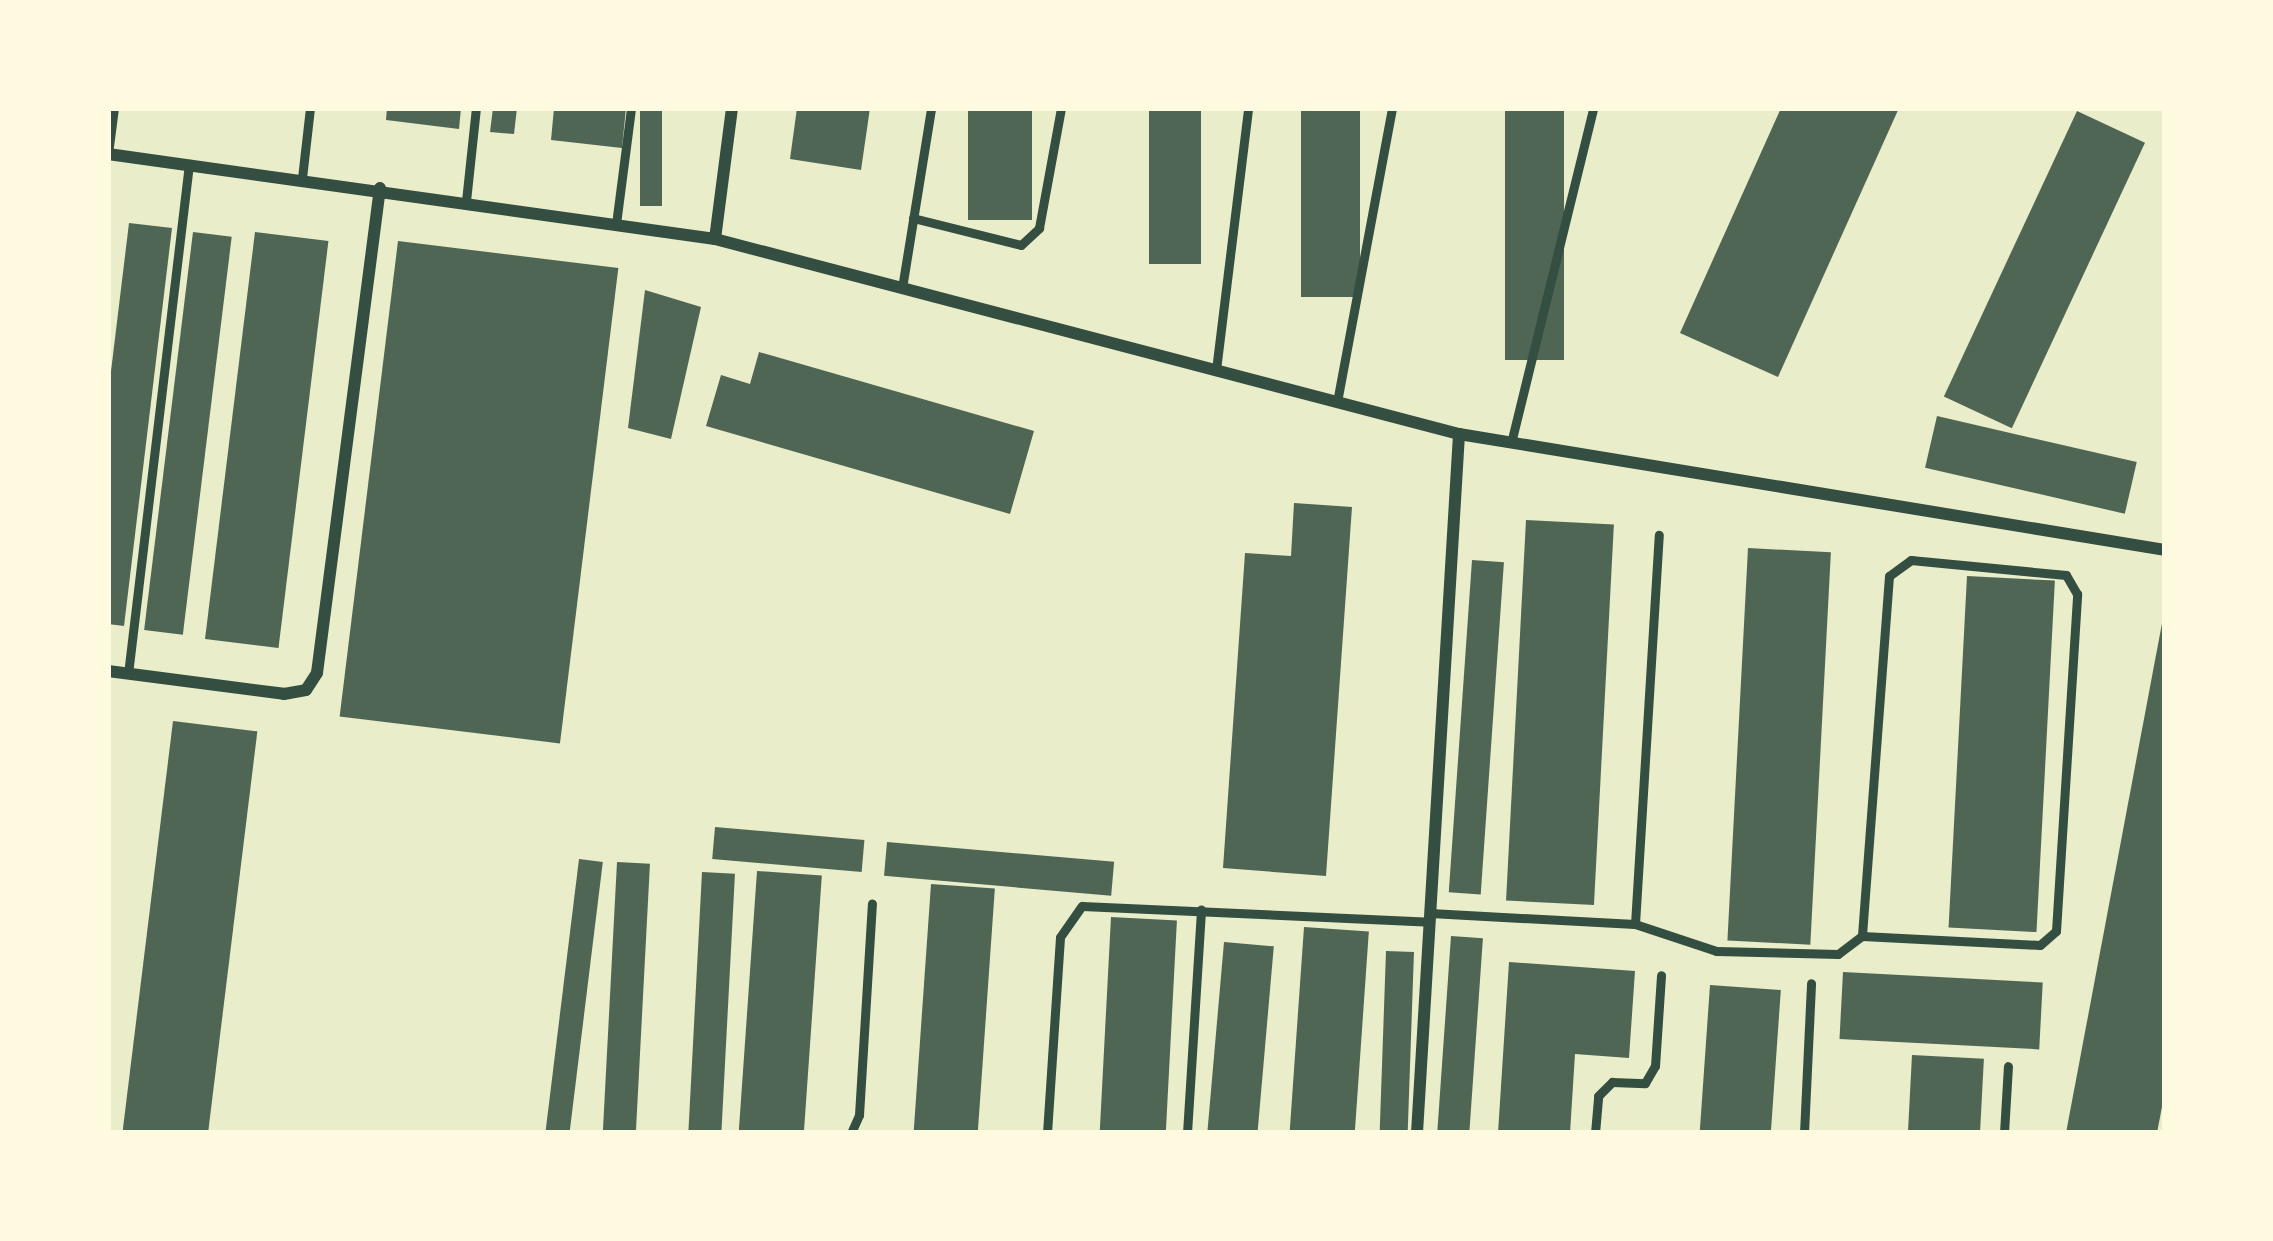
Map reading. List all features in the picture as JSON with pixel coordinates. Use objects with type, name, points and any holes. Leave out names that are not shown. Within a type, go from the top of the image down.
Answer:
[{"type":"street","points":[[715,239],[732,108]]},
{"type":"street","points":[[108,154],[380,188],[715,239],[1459,434],[2165,550]]},
{"type":"street","points":[[108,671],[284,694],[306,690],[317,673],[380,188]]},
{"type":"street","points":[[1418,1133],[1459,434]]},
{"type":"lane","points":[[108,154],[114,108]]},
{"type":"lane","points":[[302,178],[310,108]]},
{"type":"lane","points":[[466,201],[476,108]]},
{"type":"lane","points":[[616,224],[631,108]]},
{"type":"lane","points":[[902,288],[931,108]]},
{"type":"lane","points":[[913,218],[1021,245],[1040,228],[1061,108]]},
{"type":"lane","points":[[1216,370],[1248,108]]},
{"type":"lane","points":[[1336,402],[1392,108]]},
{"type":"lane","points":[[1510,443],[1593,108]]},
{"type":"lane","points":[[128,674],[189,164]]},
{"type":"lane","points":[[1634,924],[1659,535]]},
{"type":"lane","points":[[1047,1133],[1060,937],[1069,915],[1104,904],[1634,924],[1716,951],[1838,954],[1862,936],[2040,945],[2056,931],[2077,594],[2066,575],[1911,560],[1889,576],[1862,936]]},
{"type":"lane","points":[[851,1133],[859,1114],[872,903]]},
{"type":"lane","points":[[1187,1133],[1201,909]]},
{"type":"lane","points":[[1595,1133],[1598,1096],[1612,1082],[1645,1083],[1655,1066],[1660,975]]},
{"type":"lane","points":[[1804,1133],[1811,983]]},
{"type":"lane","points":[[2004,1133],[2008,1066]]},
{"type":"building","points":[[387,108],[461,108],[459,129],[386,120]]},
{"type":"building","points":[[493,108],[517,108],[514,134],[490,132]]},
{"type":"building","points":[[554,108],[626,108],[622,148],[551,140]]},
{"type":"building","points":[[640,108],[662,108],[662,206],[640,206]]},
{"type":"building","points":[[797,108],[870,108],[861,170],[790,159]]},
{"type":"building","points":[[968,108],[1032,108],[1032,220],[968,220]]},
{"type":"building","points":[[1149,108],[1201,108],[1201,264],[1149,264]]},
{"type":"building","points":[[1301,108],[1360,108],[1360,297],[1301,297]]},
{"type":"building","points":[[1505,108],[1564,108],[1564,360],[1505,360]]},
{"type":"building","points":[[1781,108],[1899,108],[1778,377],[1680,333]]},
{"type":"building","points":[[2077,111],[2145,143],[2012,428],[1944,396]]},
{"type":"building","points":[[129,223],[172,228],[124,626],[108,624],[108,396]]},
{"type":"building","points":[[193,232],[232,237],[183,635],[144,630]]},
{"type":"building","points":[[255,232],[328,241],[278,648],[205,639]]},
{"type":"building","points":[[398,241],[618,268],[560,743],[340,716]]},
{"type":"building","points":[[645,290],[701,307],[671,439],[628,428]]},
{"type":"building","points":[[759,352],[1034,431],[1010,514],[706,426],[721,375],[750,384]]},
{"type":"building","points":[[1937,416],[2137,462],[2125,514],[1925,468]]},
{"type":"building","points":[[1294,503],[1352,507],[1326,876],[1223,868],[1245,553],[1291,556]]},
{"type":"building","points":[[1526,520],[1614,525],[1594,905],[1506,900]]},
{"type":"building","points":[[1748,548],[1831,552],[1810,945],[1727,940]]},
{"type":"building","points":[[1472,560],[1504,562],[1481,894],[1449,892]]},
{"type":"building","points":[[1967,576],[2055,581],[2036,932],[1949,928]]},
{"type":"building","points":[[2163,618],[2165,1091],[2157,1133],[2066,1133]]},
{"type":"building","points":[[173,721],[257,731],[208,1133],[122,1133]]},
{"type":"building","points":[[715,827],[864,840],[862,872],[712,859]]},
{"type":"building","points":[[887,842],[1114,862],[1111,896],[884,876]]},
{"type":"building","points":[[579,859],[603,862],[570,1133],[545,1133]]},
{"type":"building","points":[[617,862],[650,864],[636,1133],[603,1133]]},
{"type":"building","points":[[757,871],[822,876],[804,1133],[739,1133]]},
{"type":"building","points":[[702,872],[735,874],[721,1133],[688,1133]]},
{"type":"building","points":[[931,884],[995,888],[978,1133],[914,1133]]},
{"type":"building","points":[[1111,917],[1177,920],[1166,1133],[1100,1133]]},
{"type":"building","points":[[1304,927],[1369,932],[1355,1133],[1290,1132]]},
{"type":"building","points":[[1451,936],[1483,938],[1469,1133],[1437,1133]]},
{"type":"building","points":[[1224,942],[1274,946],[1257,1133],[1207,1133]]},
{"type":"building","points":[[1386,951],[1414,952],[1408,1133],[1380,1133]]},
{"type":"building","points":[[1509,962],[1635,971],[1629,1058],[1575,1054],[1570,1133],[1498,1133]]},
{"type":"building","points":[[1843,972],[2043,982],[2039,1049],[1839,1039]]},
{"type":"building","points":[[1710,985],[1781,990],[1771,1133],[1700,1133]]},
{"type":"building","points":[[1912,1055],[1984,1059],[1980,1133],[1908,1133]]}]
